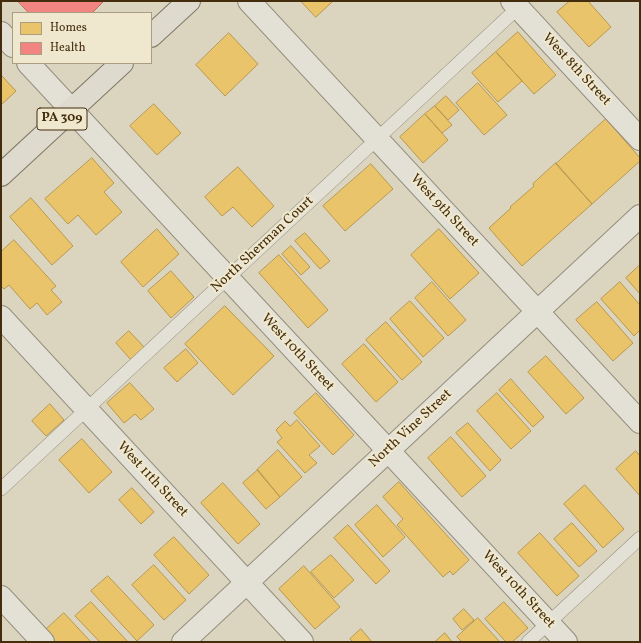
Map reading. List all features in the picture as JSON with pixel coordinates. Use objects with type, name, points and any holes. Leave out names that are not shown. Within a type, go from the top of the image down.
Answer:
[{"type":"main road","points":[[152,35],[189,1]]},
{"type":"main road","name":"PA 309","points":[[1,175],[121,64]]},
{"type":"street","name":"West 9th Street","points":[[249,1],[640,422]]},
{"type":"street","name":"West 8th Street","points":[[518,3],[640,139]]},
{"type":"street","points":[[1,34],[12,45]]},
{"type":"street","name":"West 10th Street","points":[[29,64],[566,642]]},
{"type":"street","name":"North Vine Street","points":[[183,642],[640,216]]},
{"type":"street","name":"West 11th Street","points":[[1,317],[302,642]]},
{"type":"street","points":[[1,597],[43,642]]},
{"type":"lane","name":"North Sherman Court","points":[[1,490],[377,139],[518,3]]},
{"type":"lane","points":[[528,642],[640,538]]},
{"type":"building: Homes","points":[[301,1],[333,1],[316,17]]},
{"type":"building: Homes","points":[[570,1],[588,1],[611,27],[589,47],[557,12]]},
{"type":"building: Homes","points":[[518,32],[556,75],[534,94],[496,52]]},
{"type":"building: Homes","points":[[229,33],[258,64],[225,96],[196,65]]},
{"type":"building: Homes","points":[[496,52],[522,81],[498,102],[472,73]]},
{"type":"building: Homes","points":[[1,75],[16,91],[1,105]]},
{"type":"building: Homes","points":[[478,83],[507,115],[484,135],[456,103]]},
{"type":"building: Homes","points":[[446,96],[459,110],[448,120],[435,106]]},
{"type":"building: Homes","points":[[154,104],[181,133],[157,155],[130,126]]},
{"type":"building: Homes","points":[[435,106],[452,125],[442,133],[425,114]]},
{"type":"building: Homes","points":[[425,114],[448,140],[423,163],[400,137]]},
{"type":"building: Homes","points":[[606,119],[640,158],[640,161],[592,204],[556,164]]},
{"type":"building: Homes","points":[[92,158],[114,183],[104,192],[122,212],[96,235],[78,215],[68,224],[45,199]]},
{"type":"building: Homes","points":[[556,163],[592,204],[522,266],[489,228]]},
{"type":"building: Homes","points":[[371,164],[393,189],[345,231],[323,206]]},
{"type":"building: Homes","points":[[238,167],[274,206],[252,227],[233,207],[222,216],[205,197]]},
{"type":"building: Homes","points":[[31,198],[73,246],[52,265],[10,217]]},
{"type":"building: Homes","points":[[157,229],[179,254],[143,287],[121,262]]},
{"type":"building: Homes","points":[[439,229],[479,273],[450,299],[411,255]]},
{"type":"building: Homes","points":[[305,233],[330,261],[320,269],[295,241]]},
{"type":"building: Homes","points":[[14,240],[56,286],[51,290],[62,302],[47,315],[37,303],[30,309],[9,285],[4,289],[1,286],[1,252]]},
{"type":"building: Homes","points":[[291,246],[310,267],[301,275],[282,254]]},
{"type":"building: Homes","points":[[279,255],[328,310],[308,328],[259,273]]},
{"type":"building: Homes","points":[[640,265],[640,294],[626,278]]},
{"type":"building: Homes","points":[[171,271],[194,297],[171,318],[148,291]]},
{"type":"building: Homes","points":[[432,282],[466,320],[448,336],[415,298]]},
{"type":"building: Homes","points":[[620,282],[640,305],[640,330],[634,336],[601,299]]},
{"type":"building: Homes","points":[[410,301],[444,338],[423,357],[390,319]]},
{"type":"building: Homes","points":[[597,302],[633,343],[613,361],[576,320]]},
{"type":"building: Homes","points":[[225,306],[274,356],[233,395],[185,344]]},
{"type":"building: Homes","points":[[386,322],[422,362],[402,380],[366,340]]},
{"type":"building: Homes","points":[[129,331],[145,348],[131,360],[116,343]]},
{"type":"building: Homes","points":[[364,344],[398,382],[376,402],[342,364]]},
{"type":"building: Homes","points":[[186,349],[198,363],[177,382],[164,368]]},
{"type":"building: Homes","points":[[546,356],[584,398],[566,414],[528,372]]},
{"type":"building: Homes","points":[[511,379],[544,417],[533,427],[499,390]]},
{"type":"building: Homes","points":[[130,383],[154,409],[141,420],[135,414],[124,423],[107,403]]},
{"type":"building: Homes","points":[[316,393],[354,435],[333,455],[294,413]]},
{"type":"building: Homes","points":[[497,393],[531,431],[511,449],[477,411]]},
{"type":"building: Homes","points":[[50,404],[64,420],[46,436],[32,421]]},
{"type":"building: Homes","points":[[297,420],[320,446],[309,455],[317,463],[305,473],[277,442],[282,438],[276,430],[285,421],[290,426]]},
{"type":"building: Homes","points":[[468,423],[501,460],[490,471],[456,433]]},
{"type":"building: Homes","points":[[451,437],[486,476],[462,497],[428,458]]},
{"type":"building: Homes","points":[[82,439],[112,472],[89,493],[59,460]]},
{"type":"building: Homes","points":[[278,450],[302,477],[280,497],[257,470]]},
{"type":"building: Homes","points":[[636,451],[640,456],[640,496],[616,469]]},
{"type":"building: Homes","points":[[258,470],[280,497],[266,509],[243,483]]},
{"type":"building: Homes","points":[[399,482],[469,560],[453,575],[450,571],[443,577],[397,525],[403,519],[383,497]]},
{"type":"building: Homes","points":[[223,483],[260,524],[238,544],[201,503]]},
{"type":"building: Homes","points":[[585,485],[624,529],[603,548],[564,504]]},
{"type":"building: Homes","points":[[132,488],[154,512],[141,524],[119,500]]},
{"type":"building: Homes","points":[[377,505],[405,537],[383,557],[355,525]]},
{"type":"building: Homes","points":[[572,523],[597,551],[579,567],[554,539]]},
{"type":"building: Homes","points":[[348,525],[390,571],[376,584],[334,538]]},
{"type":"building: Homes","points":[[540,533],[579,576],[557,596],[518,553]]},
{"type":"building: Homes","points":[[174,537],[209,575],[189,594],[154,555]]},
{"type":"building: Homes","points":[[331,555],[354,580],[334,598],[311,572]]},
{"type":"building: Homes","points":[[154,565],[186,600],[164,620],[132,585]]},
{"type":"building: Homes","points":[[304,566],[340,607],[315,629],[279,589]]},
{"type":"building: Homes","points":[[108,576],[154,625],[137,641],[91,591]]},
{"type":"building: Homes","points":[[91,602],[128,642],[100,642],[75,616]]},
{"type":"building: Homes","points":[[504,602],[528,628],[512,642],[506,642],[485,619]]},
{"type":"building: Homes","points":[[464,609],[474,620],[462,630],[453,619]]},
{"type":"building: Homes","points":[[64,613],[91,642],[48,642],[41,634]]},
{"type":"building: Homes","points":[[478,618],[500,642],[462,642],[457,637]]},
{"type":"building: Homes","points":[[361,629],[372,642],[353,642],[350,639]]},
{"type":"building: Homes","points":[[445,633],[452,642],[435,642]]},
{"type":"building: Health","points":[[18,1],[104,1],[93,12],[28,12]]}]
